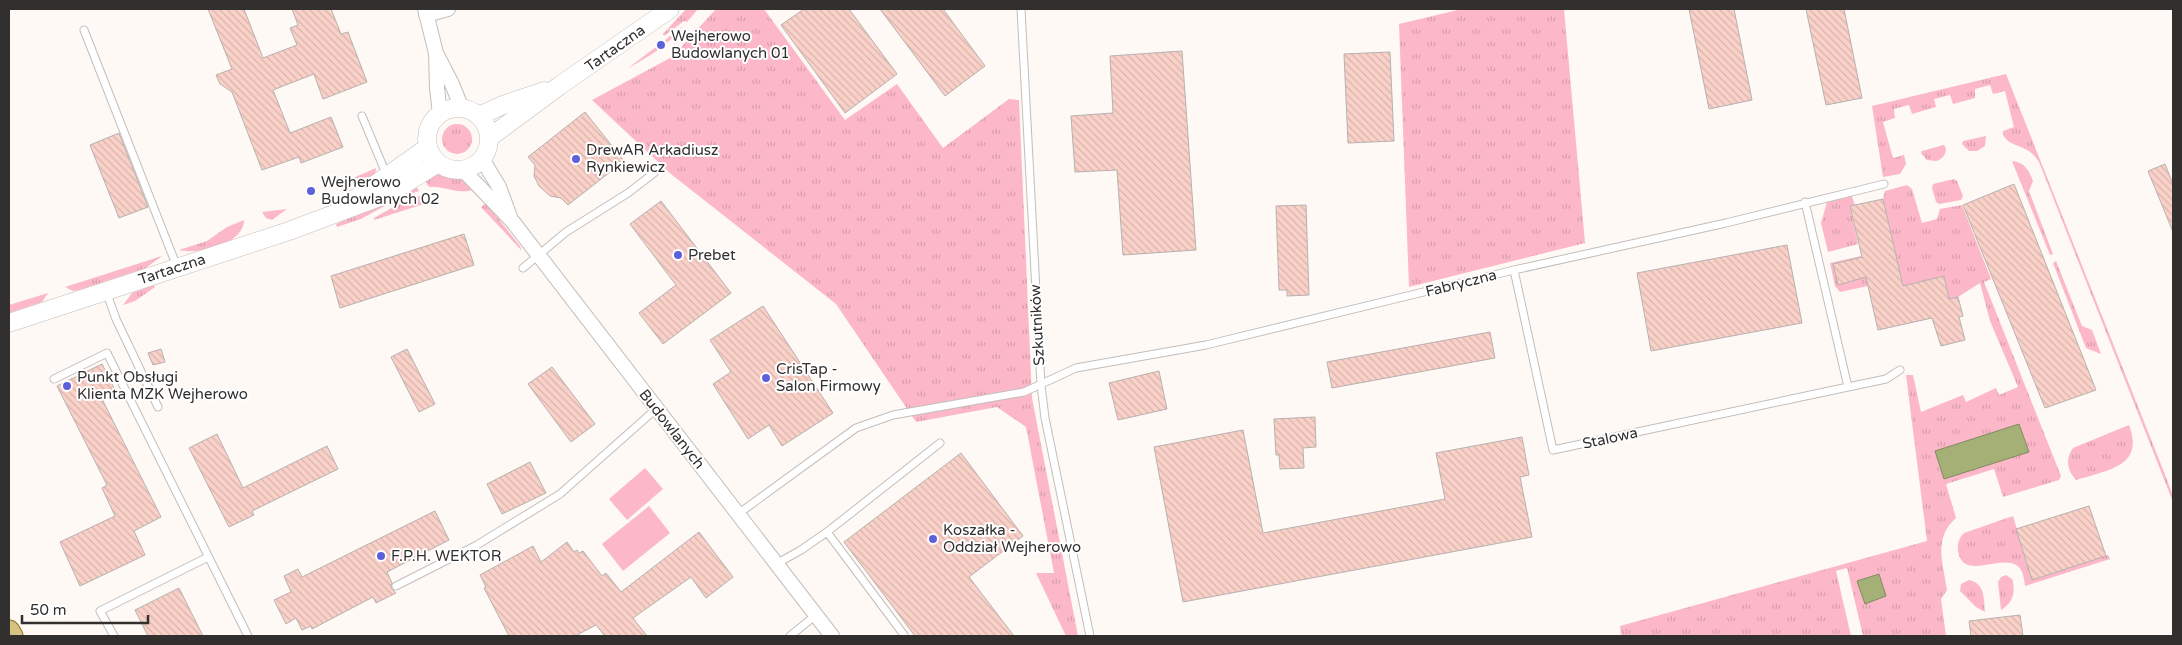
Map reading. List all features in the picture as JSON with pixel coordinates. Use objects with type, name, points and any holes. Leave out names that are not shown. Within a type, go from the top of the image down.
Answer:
[{"type":"main road","points":[[9,632],[12,636]]},
{"type":"street","points":[[440,114],[436,53],[425,12],[448,9]]},
{"type":"street","name":"Tartaczna","points":[[489,138],[559,86],[670,9]]},
{"type":"street","points":[[436,53],[462,109]]},
{"type":"street","name":"Tartaczna","points":[[479,116],[503,105],[559,86]]},
{"type":"street","points":[[450,109],[462,109],[471,111],[479,116],[486,126],[489,138],[487,149],[482,159],[473,166],[463,170],[450,169],[438,163],[432,156],[428,147],[427,135],[431,123],[440,114],[450,109]]},
{"type":"street","name":"Tartaczna","points":[[334,213],[428,147]]},
{"type":"street","name":"Budowlanych","points":[[482,159],[499,187],[513,222]]},
{"type":"street","name":"Tartaczna","points":[[9,323],[289,231],[390,193],[438,163]]},
{"type":"street","name":"Budowlanych","points":[[463,170],[513,222],[832,636]]},
{"type":"lane","name":"Szkutników","points":[[1021,9],[1041,385],[1045,418],[1090,636]]},
{"type":"lane","points":[[84,30],[177,268]]},
{"type":"lane","points":[[362,116],[387,176]]},
{"type":"lane","points":[[523,268],[566,232],[628,194],[654,173]]},
{"type":"lane","name":"Fabryczna","points":[[738,514],[856,428],[893,415],[1024,392],[1076,368],[1206,345],[1514,270],[1726,223],[1884,184]]},
{"type":"lane","points":[[1805,202],[1848,388]]},
{"type":"lane","name":"Stalowa","points":[[1514,270],[1553,450],[1848,388],[1886,379],[1900,370]]},
{"type":"lane","points":[[106,291],[116,319],[158,407]]},
{"type":"lane","points":[[54,379],[107,353],[248,636]]},
{"type":"lane","points":[[396,586],[477,545],[560,494],[656,409]]},
{"type":"lane","points":[[776,564],[827,532],[940,443]]},
{"type":"lane","points":[[827,532],[904,635]]},
{"type":"lane","points":[[114,636],[100,611],[208,556]]},
{"type":"lane","points":[[790,636],[816,615]]},
{"type":"green space","points":[[686,9],[698,9],[687,22],[684,21],[664,36],[663,34]]},
{"type":"green space","points":[[716,9],[764,9],[845,120],[897,84],[943,148],[1009,99],[1019,100],[1032,398],[1078,636],[1066,636],[1036,573],[1054,573],[1026,427],[997,407],[916,422],[836,304],[671,174],[592,100],[672,57]]},
{"type":"green space","points":[[1462,9],[1564,9],[1585,243],[1409,287],[1399,24]]},
{"type":"green space","points":[[683,26],[677,33],[667,43],[665,40]]},
{"type":"green space","points":[[666,44],[627,69],[656,47],[658,49]]},
{"type":"green space","points":[[2006,74],[2164,472],[2173,496],[2173,502],[2039,162],[2030,152],[2010,142],[2003,135],[2003,131],[2014,127],[2005,91],[1993,94],[1990,85],[1975,89],[1975,98],[1953,104],[1950,95],[1934,99],[1936,107],[1912,114],[1909,105],[1894,109],[1895,118],[1883,122],[1893,158],[1904,155],[1906,164],[1900,174],[1883,177],[1872,106]]},
{"type":"green space","points":[[457,124],[468,128],[472,139],[468,150],[457,154],[446,150],[442,139],[446,128]]},
{"type":"green space","points":[[1986,136],[1985,146],[1977,151],[1969,151],[1962,144],[1963,141]]},
{"type":"green space","points":[[1944,145],[1946,150],[1944,154],[1936,161],[1927,160],[1921,153],[1922,151]]},
{"type":"green space","points":[[2012,161],[2023,165],[2028,170],[2033,181],[2029,191],[2053,254],[2050,255]]},
{"type":"green space","points":[[376,168],[375,175],[338,187],[337,185]]},
{"type":"green space","points":[[436,174],[459,178],[474,189],[458,191],[440,187],[429,187],[424,179]]},
{"type":"green space","points":[[1954,179],[1957,181],[1963,196],[1961,200],[1939,204],[1936,202],[1932,188],[1933,184]]},
{"type":"green space","points":[[415,184],[419,191],[401,197],[361,219],[337,227],[336,224],[366,211]]},
{"type":"green space","points":[[1907,185],[1912,189],[1922,223],[1937,219],[1940,209],[1962,205],[1991,279],[1984,282],[2061,476],[2059,480],[2003,497],[1994,469],[1946,484],[1956,518],[1944,534],[1941,551],[1947,590],[1941,599],[1946,636],[1863,636],[1847,568],[1836,571],[1851,636],[1621,636],[1620,626],[1927,541],[1906,375],[1913,375],[1921,412],[1963,395],[1966,402],[1996,388],[1999,395],[2018,387],[1990,321],[1980,283],[1958,297],[1949,299],[1944,276],[1903,286],[1883,199],[1885,191]]},
{"type":"green space","points":[[1851,194],[1855,205],[1850,207],[1858,244],[1828,252],[1821,223],[1827,202]]},
{"type":"green space","points":[[422,195],[427,203],[374,220],[374,218],[402,202]]},
{"type":"green space","points":[[486,203],[520,246],[522,251],[481,207]]},
{"type":"green space","points":[[287,209],[272,220],[266,218],[262,212]]},
{"type":"green space","points":[[244,220],[237,236],[219,246],[198,251],[179,250],[207,241],[227,227]]},
{"type":"green space","points":[[162,256],[146,268],[79,290],[73,291],[65,287]]},
{"type":"green space","points":[[1861,256],[1868,286],[1840,292],[1835,286],[1830,263]]},
{"type":"green space","points":[[2056,261],[2082,326],[2092,330],[2101,354],[2086,348],[2053,263]]},
{"type":"green space","points":[[154,285],[155,287],[135,301],[123,305],[132,293]]},
{"type":"green space","points":[[48,293],[42,302],[9,313],[9,305]]},
{"type":"green space","points":[[2129,425],[2133,439],[2132,450],[2127,458],[2111,469],[2076,480],[2068,464],[2070,452],[2073,448]]},
{"type":"green space","points":[[645,468],[663,489],[627,520],[609,499]]},
{"type":"green space","points":[[649,506],[670,533],[623,571],[602,544]]},
{"type":"green space","points":[[2013,516],[2032,579],[2108,555],[2110,559],[2025,586],[2022,571],[2016,565],[2000,563],[1974,566],[1961,560],[1958,546],[1964,533]]},
{"type":"green space","points":[[2006,575],[2012,579],[2014,588],[2011,601],[2001,610],[1998,582],[2001,577]]},
{"type":"green space","points":[[1969,580],[1978,584],[1983,592],[1985,612],[1976,607],[1960,591],[1961,584]]},
{"type":"shaded area","points":[[2019,424],[2029,452],[1944,479],[1935,451]]},
{"type":"shaded area","points":[[1879,574],[1886,596],[1865,604],[1857,581]]},
{"type":"building","points":[[208,9],[244,9],[263,58],[297,45],[290,28],[298,25],[292,9],[331,9],[341,34],[348,32],[367,82],[323,99],[314,74],[273,90],[290,133],[331,117],[343,147],[301,163],[299,157],[262,170],[232,92],[220,84],[216,75],[232,69]]},
{"type":"building","points":[[804,9],[849,9],[897,74],[845,113],[781,25]]},
{"type":"building","points":[[880,9],[943,9],[985,66],[945,96]]},
{"type":"building","points":[[1689,9],[1734,9],[1752,100],[1709,109]]},
{"type":"building","points":[[1806,9],[1844,9],[1862,98],[1826,105]]},
{"type":"building","points":[[1182,51],[1196,250],[1123,255],[1117,170],[1075,172],[1071,116],[1113,113],[1110,56]]},
{"type":"building","points":[[1390,52],[1394,141],[1348,143],[1344,54]]},
{"type":"building","name":"DrewAR Arkadiusz Rynkiewicz","points":[[585,112],[624,161],[568,205],[561,198],[550,196],[539,186],[534,176],[535,165],[528,157]]},
{"type":"building","points":[[119,133],[148,207],[119,218],[90,145]]},
{"type":"building","points":[[2165,164],[2173,184],[2173,232],[2148,171]]},
{"type":"building","points":[[2014,184],[2096,390],[2045,408],[1963,205]]},
{"type":"building","points":[[1883,199],[1903,286],[1944,276],[1949,299],[1958,297],[1963,316],[1959,317],[1965,340],[1941,346],[1932,318],[1878,330],[1866,277],[1838,285],[1833,264],[1862,257],[1850,206]]},
{"type":"building","name":"Prebet","points":[[661,201],[731,293],[663,344],[639,313],[676,285],[630,224]]},
{"type":"building","points":[[1306,205],[1309,295],[1287,296],[1287,290],[1279,290],[1276,206]]},
{"type":"building","points":[[464,234],[474,265],[340,308],[331,276]]},
{"type":"building","points":[[1787,245],[1802,323],[1651,351],[1637,273]]},
{"type":"building","name":"CrisTap - Salon Firmowy","points":[[763,306],[833,413],[782,446],[769,425],[748,439],[713,384],[731,372],[710,340]]},
{"type":"building","points":[[1490,332],[1495,358],[1332,388],[1327,362]]},
{"type":"building","points":[[161,349],[165,362],[153,365],[148,353]]},
{"type":"building","points":[[407,349],[435,404],[419,412],[391,357]]},
{"type":"building","points":[[102,364],[117,394],[103,401],[161,517],[134,531],[145,555],[80,586],[60,542],[115,516],[102,488],[107,485],[57,386]]},
{"type":"building","points":[[552,367],[595,424],[571,442],[528,384]]},
{"type":"building","points":[[1159,371],[1167,409],[1118,420],[1109,383]]},
{"type":"building","points":[[1315,417],[1316,447],[1303,448],[1304,468],[1280,469],[1279,455],[1276,455],[1274,419]]},
{"type":"building","points":[[1243,430],[1263,533],[1445,499],[1436,453],[1522,437],[1529,475],[1520,477],[1532,537],[1183,602],[1154,447]]},
{"type":"building","points":[[217,434],[243,488],[327,446],[338,469],[252,511],[254,515],[229,527],[189,448]]},
{"type":"building","name":"Koszałka - Oddział Wejherowo","points":[[961,453],[1023,536],[969,577],[1014,636],[915,636],[844,542]]},
{"type":"building","points":[[530,462],[546,493],[502,514],[487,484]]},
{"type":"building","points":[[2089,506],[2106,556],[2032,580],[2016,529]]},
{"type":"building","points":[[435,511],[449,540],[387,572],[392,583],[391,588],[396,593],[376,603],[373,597],[312,629],[311,626],[302,630],[296,618],[286,624],[274,600],[291,592],[284,576],[298,569],[302,577]]},
{"type":"building","points":[[699,532],[733,577],[706,598],[691,577],[633,618],[647,636],[605,636],[596,625],[575,636],[509,636],[484,588],[486,587],[480,575],[533,546],[541,562],[567,542],[574,552],[577,550],[579,553],[583,551],[602,576],[606,573],[621,592]]},
{"type":"building","points":[[179,588],[203,636],[148,636],[135,610]]},
{"type":"building","points":[[2020,615],[2023,636],[1971,636],[1969,621]]},
{"type":"place","name":"Wejherowo Budowlanych 01","points":[[661,45]]},
{"type":"place","name":"DrewAR Arkadiusz Rynkiewicz","points":[[576,159]]},
{"type":"place","name":"Wejherowo Budowlanych 02","points":[[311,191]]},
{"type":"place","name":"Prebet","points":[[678,255]]},
{"type":"place","name":"CrisTap - Salon Firmowy","points":[[766,378]]},
{"type":"place","name":"Punkt Obsługi Klienta MZK Wejherowo","points":[[67,386]]},
{"type":"place","name":"Koszałka - Oddział Wejherowo","points":[[933,539]]},
{"type":"place","name":"F.P.H. WEKTOR","points":[[381,556]]}]
